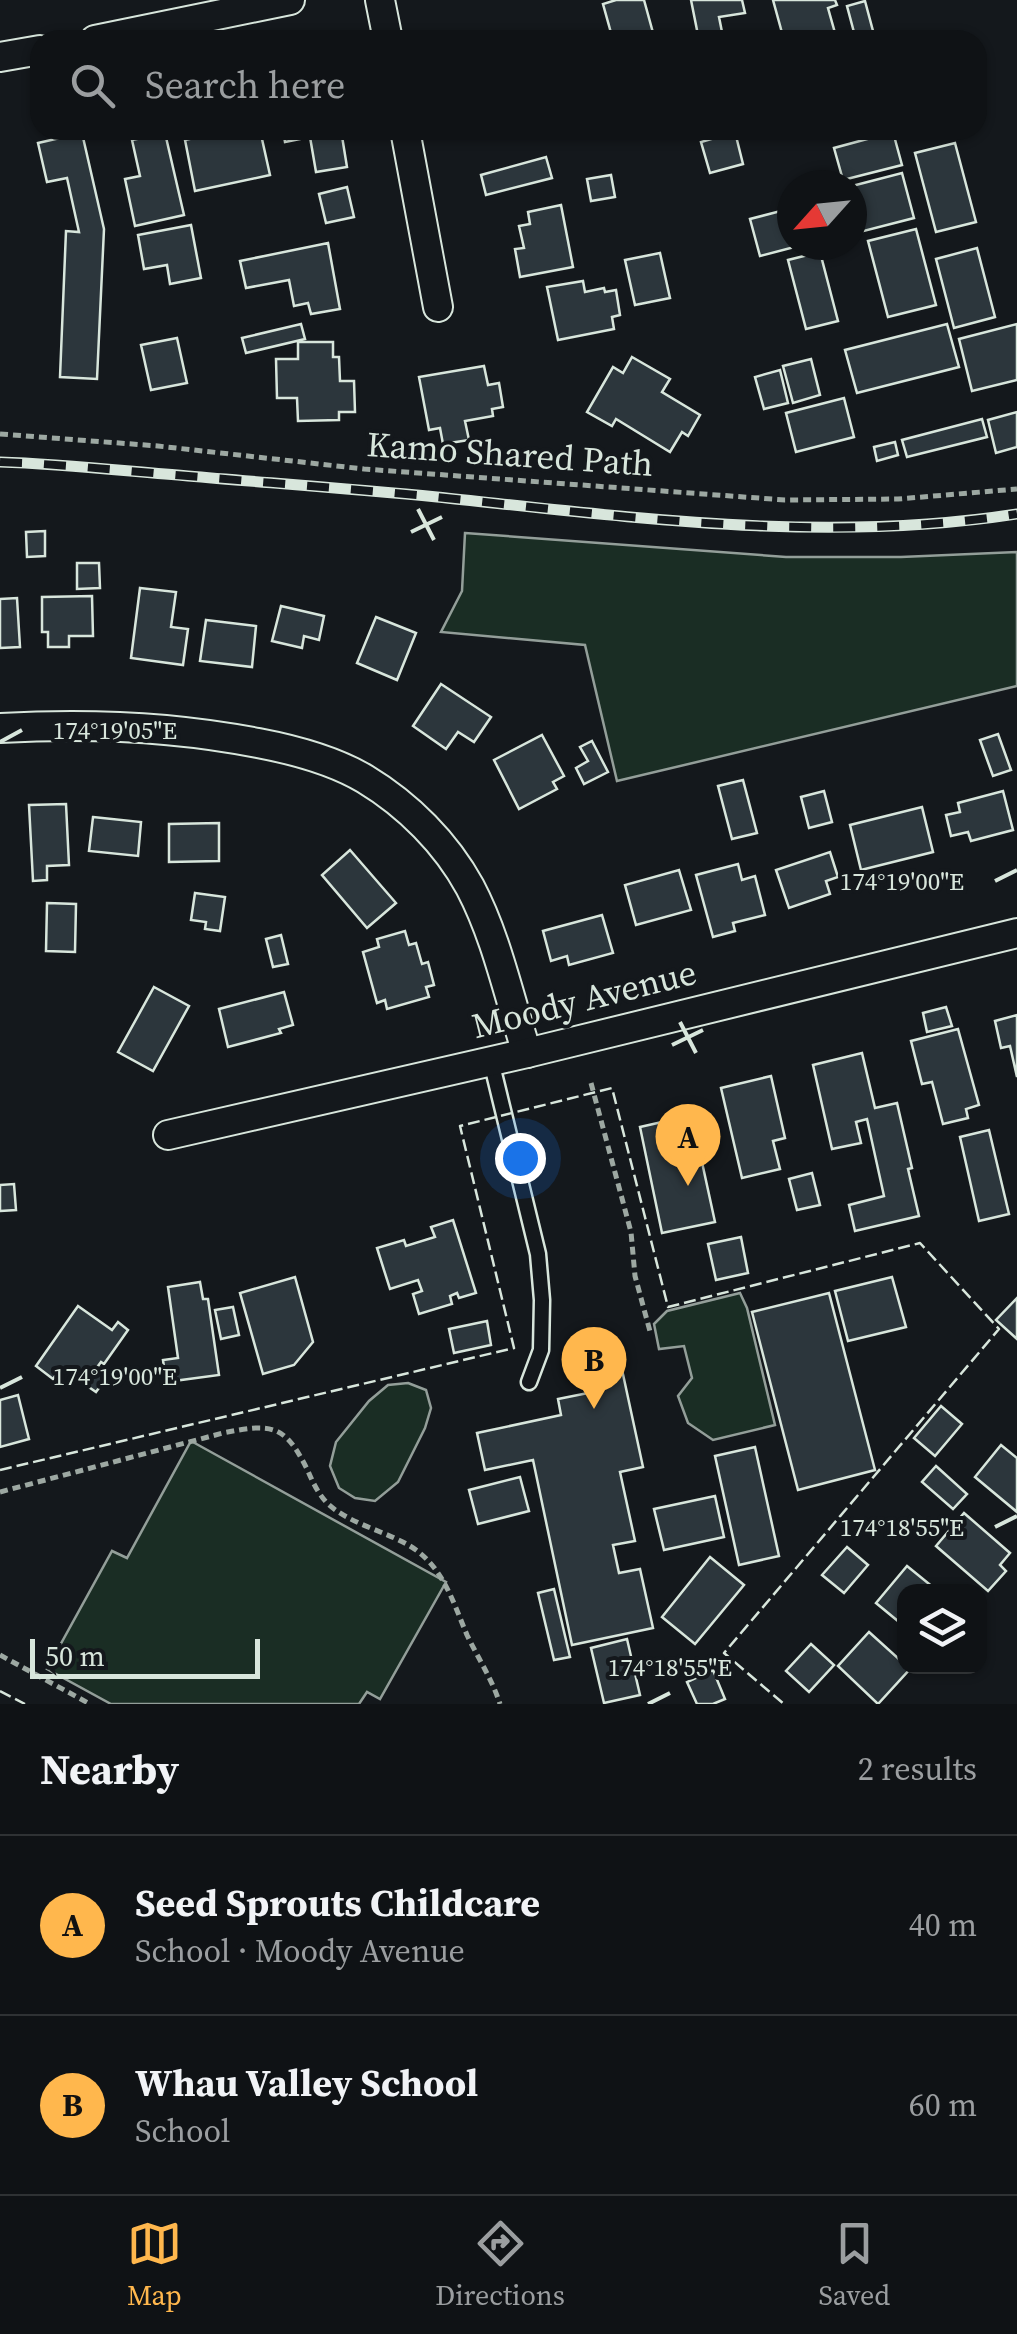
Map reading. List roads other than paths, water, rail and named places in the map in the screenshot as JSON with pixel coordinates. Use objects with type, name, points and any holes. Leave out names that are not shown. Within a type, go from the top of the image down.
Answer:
[{"type":"street","points":[[144,30],[290,0]]},
{"type":"street","points":[[380,0],[386,30]]},
{"type":"street","points":[[0,57],[30,52]]},
{"type":"street","points":[[407,140],[438,308]]},
{"type":"street","points":[[0,728],[116,726],[190,731],[286,749],[327,761],[363,778],[396,800],[451,856],[484,917],[527,1053]]},
{"type":"street","name":"Moody Avenue","points":[[168,1135],[527,1053],[1017,933]]},
{"type":"lane","points":[[492,1060],[538,1254],[541,1350],[529,1382]]},
{"type":"railway","points":[[0,462],[727,524],[872,527],[1017,514]]},
{"type":"place","name":"Seed Sprouts Childcare","points":[[688,1186]]},
{"type":"place","name":"Whau Valley School","points":[[594,1409]]}]
